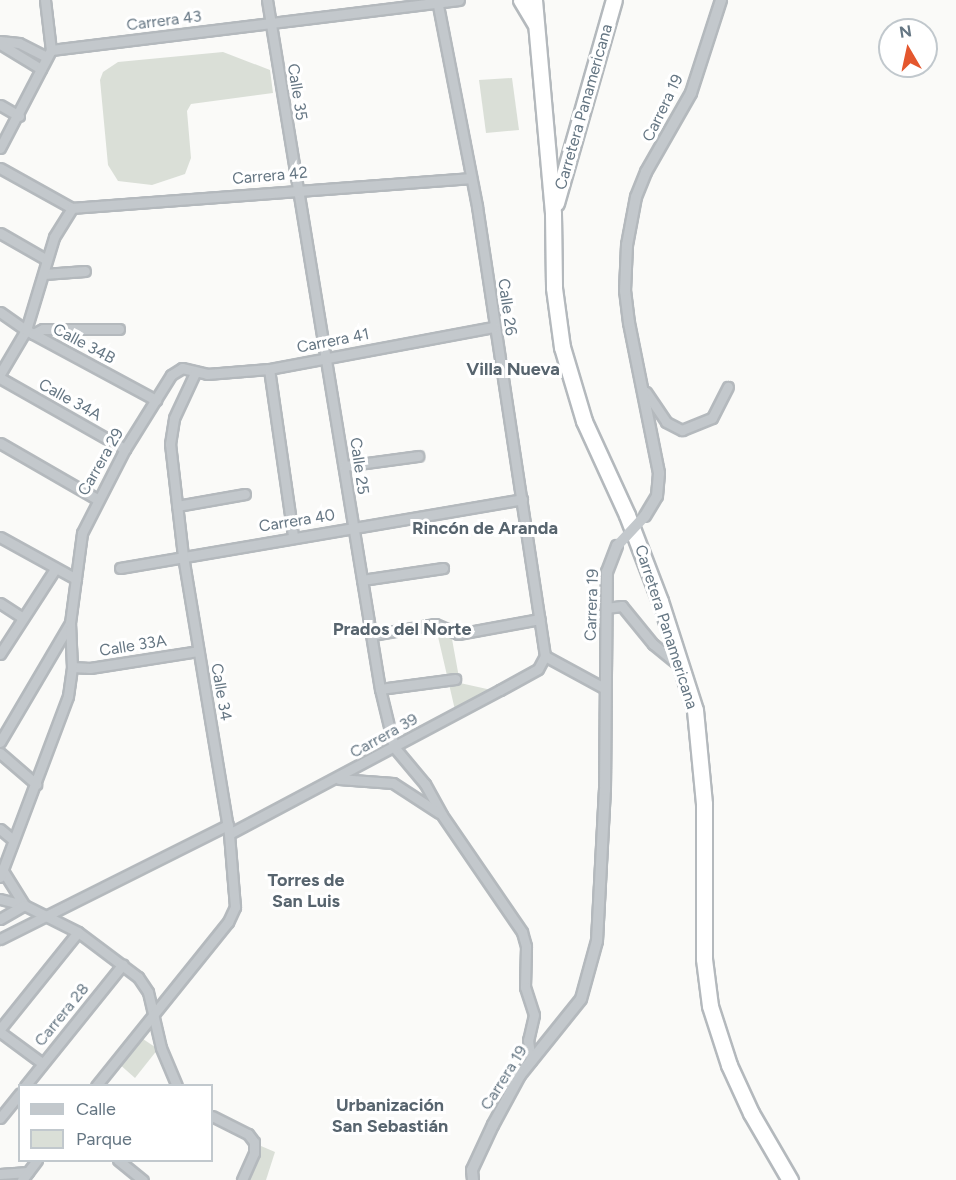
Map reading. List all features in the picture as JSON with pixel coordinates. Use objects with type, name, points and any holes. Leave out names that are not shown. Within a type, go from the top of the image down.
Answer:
[{"type":"highway","points":[[521,0],[538,27]]},
{"type":"highway","name":"Carretera Panamericana","points":[[534,0],[553,214],[554,288],[562,347],[584,421],[627,514],[682,668],[701,752],[704,959],[710,1006],[729,1065],[751,1113],[790,1180]]},
{"type":"highway","name":"Carretera Panamericana","points":[[553,214],[614,0]]},
{"type":"street","points":[[0,148],[19,116],[49,54],[45,0]]},
{"type":"street","name":"Calle 35","points":[[267,0],[297,189]]},
{"type":"street","name":"Carrera 43","points":[[49,54],[381,5],[459,0]]},
{"type":"street","name":"Carrera 19","points":[[472,1180],[472,1170],[493,1125],[531,1061],[580,999],[597,940],[605,790],[604,688],[609,558],[645,516],[657,496],[659,473],[637,371],[625,291],[636,197],[646,171],[691,93],[721,0]]},
{"type":"street","name":"Calle 26","points":[[437,1],[471,178],[545,656]]},
{"type":"street","points":[[0,43],[19,43],[49,54]]},
{"type":"street","points":[[0,43],[41,69]]},
{"type":"street","points":[[0,105],[19,116]]},
{"type":"street","points":[[0,168],[72,208],[54,237],[29,332],[0,376]]},
{"type":"street","name":"Carrera 42","points":[[72,208],[297,189],[471,178]]},
{"type":"street","name":"Calle 25","points":[[297,189],[328,356],[352,527],[380,689],[394,747]]},
{"type":"street","points":[[0,233],[47,260]]},
{"type":"street","points":[[44,274],[85,271]]},
{"type":"street","name":"Calle 34B","points":[[0,312],[29,332],[156,400]]},
{"type":"street","name":"Carrera 41","points":[[177,369],[195,373],[269,369],[328,356],[494,327]]},
{"type":"street","points":[[29,332],[53,328],[119,329]]},
{"type":"street","name":"Carrera 29","points":[[70,623],[82,532],[125,448],[177,369]]},
{"type":"street","points":[[269,369],[293,536]]},
{"type":"street","points":[[637,371],[651,404],[666,422],[682,430],[712,418],[728,387]]},
{"type":"street","name":"Calle 34","points":[[98,1084],[153,1012],[228,922],[235,907],[229,829],[183,556],[170,444],[177,410],[195,373]]},
{"type":"street","name":"Calle 34A","points":[[0,376],[125,448]]},
{"type":"street","points":[[0,443],[97,499]]},
{"type":"street","points":[[344,466],[418,456]]},
{"type":"street","points":[[177,506],[245,494]]},
{"type":"street","name":"Carrera 40","points":[[183,556],[522,499]]},
{"type":"street","points":[[0,537],[76,579]]},
{"type":"street","points":[[120,568],[183,556]]},
{"type":"street","points":[[362,580],[443,567]]},
{"type":"street","points":[[0,654],[55,569]]},
{"type":"street","points":[[0,603],[22,618]]},
{"type":"street","points":[[606,608],[622,606],[653,644],[682,668]]},
{"type":"street","points":[[372,635],[435,624],[458,634],[540,619]]},
{"type":"street","points":[[24,905],[1,874],[68,696],[72,667],[70,623]]},
{"type":"street","points":[[0,742],[70,623]]},
{"type":"street","name":"Calle 33A","points":[[72,667],[90,668],[198,651]]},
{"type":"street","points":[[545,656],[604,688]]},
{"type":"street","name":"Carrera 39","points":[[0,939],[33,923],[41,915],[339,779],[538,669],[545,656]]},
{"type":"street","points":[[380,689],[455,679]]},
{"type":"street","points":[[394,747],[425,784],[441,815],[522,932],[526,946],[525,987],[534,1015],[528,1040],[531,1061]]},
{"type":"street","points":[[0,753],[36,784]]},
{"type":"street","points":[[339,779],[393,783],[441,815]]},
{"type":"street","points":[[0,829],[13,840]]},
{"type":"street","points":[[0,899],[24,905],[78,932],[123,964],[148,992],[160,1048],[176,1084]]},
{"type":"street","points":[[0,919],[24,905]]},
{"type":"street","points":[[42,1063],[0,1031],[78,932]]},
{"type":"street","name":"Carrera 28","points":[[26,1084],[123,964]]},
{"type":"street","points":[[0,1118],[18,1095]]},
{"type":"street","points":[[213,1116],[248,1134],[254,1142],[254,1153],[242,1180]]},
{"type":"street","points":[[0,1174],[25,1176],[36,1162]]},
{"type":"street","points":[[119,1162],[143,1180]]},
{"type":"green space","points":[[223,52],[270,70],[273,93],[191,104],[187,111],[191,158],[185,174],[152,185],[118,181],[108,165],[100,80],[103,72],[118,62]]},
{"type":"green space","points":[[512,78],[519,130],[486,133],[479,80]]},
{"type":"green space","points":[[436,628],[441,628],[452,639],[460,683],[496,691],[455,710]]},
{"type":"green space","points":[[140,1037],[158,1049],[135,1078],[118,1063]]},
{"type":"green space","points":[[261,1146],[275,1152],[266,1180],[248,1180]]},
{"type":"district","name":"Villa Nueva","points":[[513,369]]},
{"type":"district","name":"Rincón de Aranda","points":[[485,528]]},
{"type":"district","name":"Prados del Norte","points":[[402,629]]},
{"type":"district","name":"Torres de San Luis","points":[[306,891]]},
{"type":"district","name":"Urbanización San Sebastián","points":[[390,1116]]}]
